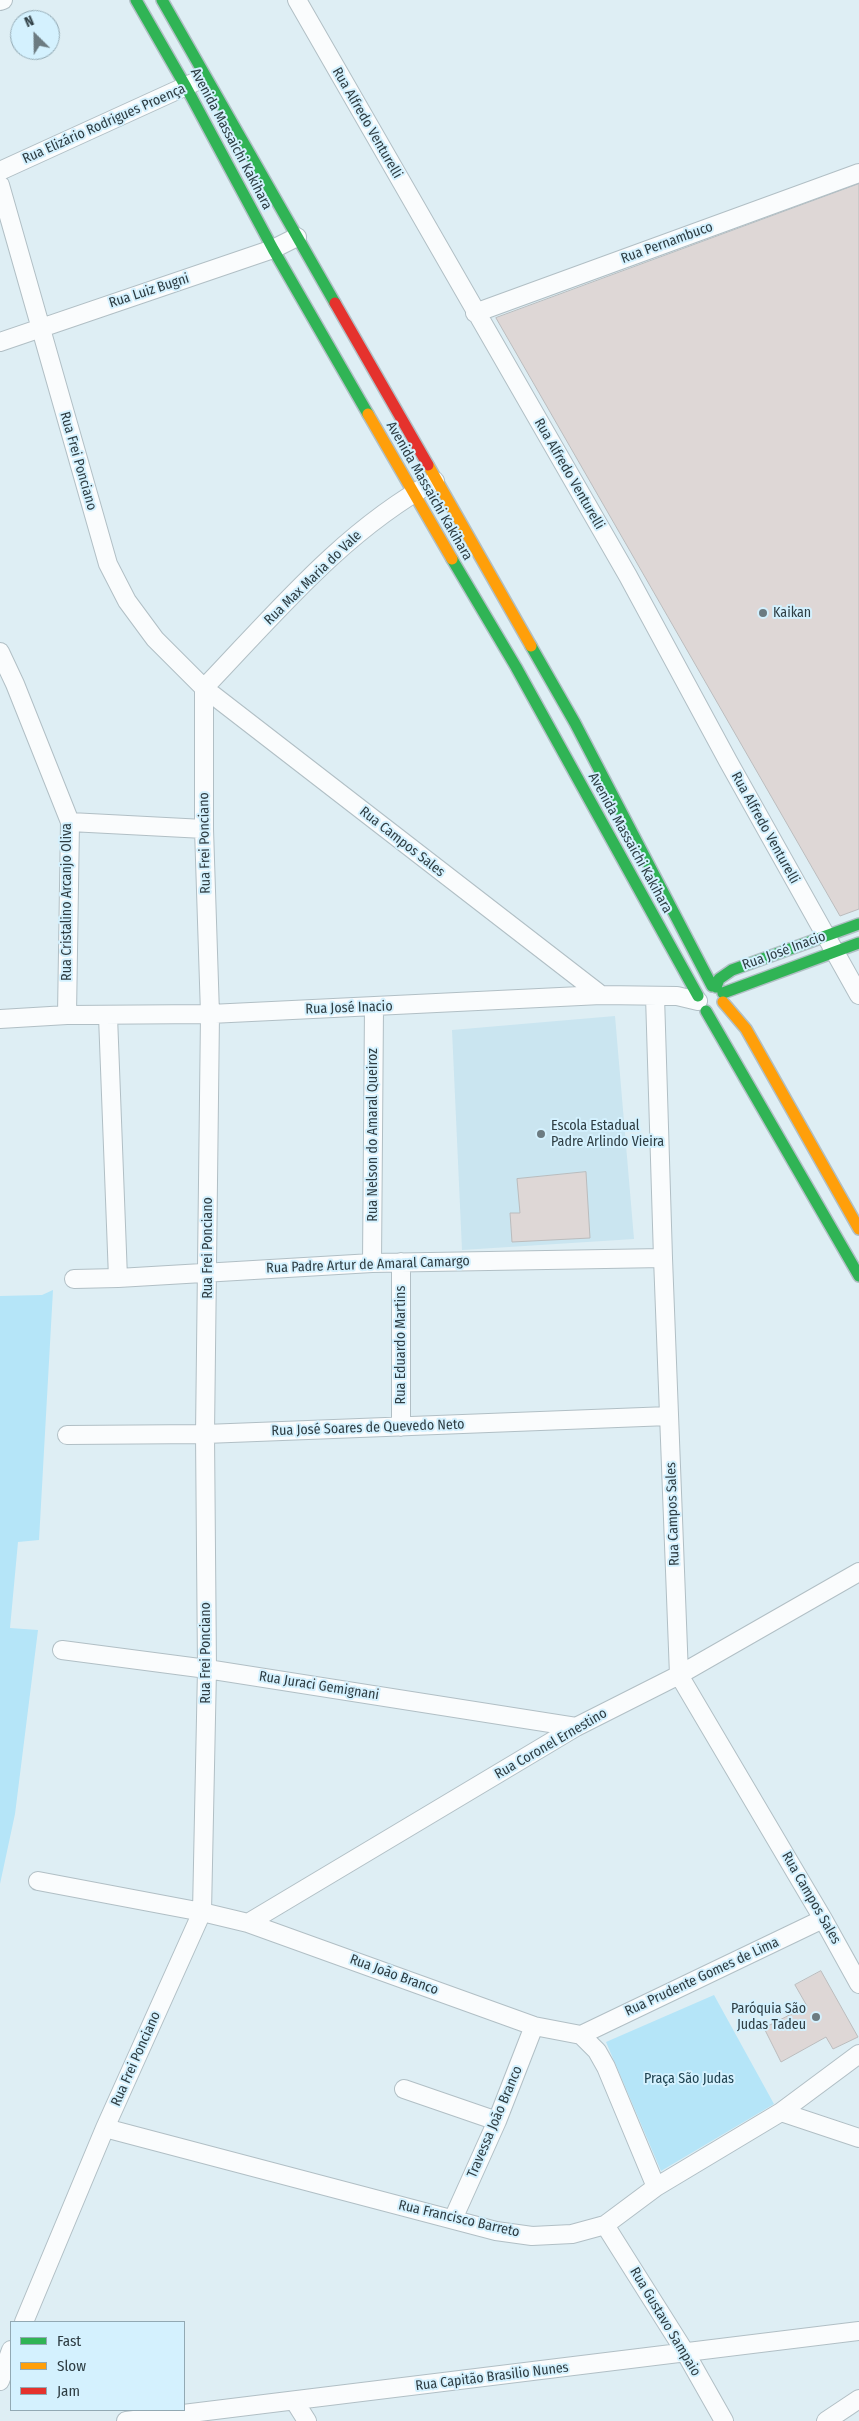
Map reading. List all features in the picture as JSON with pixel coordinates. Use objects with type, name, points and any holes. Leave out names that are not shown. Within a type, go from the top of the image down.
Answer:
[{"type":"street","name":"Avenida Massaichi Kakihara","points":[[136,0],[186,87],[273,249],[413,493],[516,667],[701,1003],[859,1276]]},
{"type":"street","name":"Avenida Massaichi Kakihara","points":[[162,0],[208,76],[435,481],[575,723],[719,992],[746,1029],[859,1229]]},
{"type":"street","name":"Rua Alfredo Venturelli","points":[[297,0],[628,576],[834,952],[859,994]]},
{"type":"street","name":"Rua Elizário Rodrigues Proença","points":[[0,171],[208,76]]},
{"type":"street","name":"Rua Pernambuco","points":[[475,312],[859,172]]},
{"type":"street","name":"Rua Frei Ponciano","points":[[0,185],[108,564],[127,601],[155,639],[204,688],[204,829],[210,1014],[209,1271],[205,1434],[207,1669],[202,1912],[105,2128],[24,2321]]},
{"type":"street","name":"Rua Luiz Bugni","points":[[0,342],[273,249],[297,237]]},
{"type":"street","name":"Rua Max Maria do Vale","points":[[204,688],[307,580],[358,533],[413,493],[435,481]]},
{"type":"street","name":"Rua Cristalino Arcanjo Oliva","points":[[0,652],[15,684],[70,822],[67,1015]]},
{"type":"street","name":"Rua Campos Sales","points":[[204,688],[601,995]]},
{"type":"street","points":[[70,822],[204,829]]},
{"type":"street","name":"Rua José Inacio","points":[[859,924],[732,970],[719,979],[719,992],[859,943]]},
{"type":"street","points":[[702,989],[719,992],[718,1009],[701,1003],[702,989]]},
{"type":"street","name":"Rua José Inacio","points":[[0,1019],[67,1015],[210,1014],[601,995],[677,996],[701,1003]]},
{"type":"street","name":"Rua Campos Sales","points":[[655,996],[679,1675],[824,1919],[859,1984]]},
{"type":"street","name":"Rua Nelson do Amaral Queiroz","points":[[372,1263],[374,1007]]},
{"type":"street","points":[[108,1016],[118,1278]]},
{"type":"street","name":"Rua Padre Artur de Amaral Camargo","points":[[74,1279],[372,1263],[663,1258]]},
{"type":"street","name":"Rua Eduardo Martins","points":[[401,1262],[401,1427]]},
{"type":"street","name":"Rua José Soares de Quevedo Neto","points":[[67,1435],[205,1434],[669,1416]]},
{"type":"street","name":"Rua Coronel Ernestino","points":[[248,1923],[576,1727],[679,1675],[859,1572]]},
{"type":"street","name":"Rua Juraci Gemignani","points":[[62,1650],[207,1669],[576,1727]]},
{"type":"street","name":"Rua João Branco","points":[[38,1881],[202,1912],[248,1923],[534,2026],[580,2034]]},
{"type":"street","name":"Rua Prudente Gomes de Lima","points":[[580,2034],[824,1919]]},
{"type":"street","name":"Travessa João Branco","points":[[453,2219],[497,2121],[534,2026]]},
{"type":"street","points":[[580,2034],[598,2051],[606,2067],[656,2188]]},
{"type":"street","name":"Rua Francisco Barreto","points":[[105,2128],[496,2230],[532,2236],[572,2234],[605,2225],[656,2188],[781,2112],[859,2054]]},
{"type":"street","points":[[404,2089],[497,2121]]},
{"type":"street","points":[[781,2112],[859,2138]]},
{"type":"street","name":"Rua Gustavo Sampaio","points":[[605,2225],[685,2352],[724,2421]]},
{"type":"street","name":"Rua Capitão Brasilio Nunes","points":[[126,2421],[295,2402],[859,2331]]},
{"type":"street","points":[[0,2381],[10,2353]]},
{"type":"street","points":[[826,2421],[859,2399]]},
{"type":"street","points":[[295,2402],[307,2421]]},
{"type":"shaded area","name":"Escola Estadual Padre Arlindo Vieira","points":[[615,1016],[634,1239],[462,1250],[452,1030]]},
{"type":"green space","points":[[53,1290],[39,1540],[18,1542],[10,1628],[38,1630],[15,1814],[0,1884],[0,1296],[42,1295]]},
{"type":"green space","name":"Praça São Judas","points":[[714,1995],[774,2104],[661,2171],[606,2042]]},
{"type":"building","name":"Kaikan","points":[[859,184],[859,909],[840,916],[496,318]]},
{"type":"building","points":[[586,1172],[590,1238],[512,1242],[510,1213],[520,1213],[517,1179]]},
{"type":"building","name":"Paróquia São Judas Tadeu","points":[[821,1971],[858,2037],[833,2049],[826,2037],[781,2062],[764,2028],[807,2006],[795,1985]]},
{"type":"traffic: fast","points":[[136,0],[186,87],[273,249],[368,414]]},
{"type":"traffic: fast","points":[[162,0],[335,303]]},
{"type":"traffic: fast","points":[[452,559],[516,667],[698,996]]},
{"type":"traffic: fast","points":[[531,646],[575,723],[712,986]]},
{"type":"traffic: fast","points":[[716,987],[719,979],[732,970],[859,924]]},
{"type":"traffic: fast","points":[[723,993],[859,943]]},
{"type":"traffic: fast","points":[[706,1011],[859,1276]]},
{"type":"traffic: slow","points":[[368,414],[452,559]]},
{"type":"traffic: slow","points":[[428,465],[531,646]]},
{"type":"traffic: slow","points":[[723,1002],[746,1029],[859,1229]]},
{"type":"traffic: jam","points":[[335,303],[428,465]]},
{"type":"place","name":"Kaikan","points":[[763,613]]},
{"type":"place","name":"Escola Estadual Padre Arlindo Vieira","points":[[541,1134]]},
{"type":"place","name":"Paróquia São Judas Tadeu","points":[[816,2017]]}]
